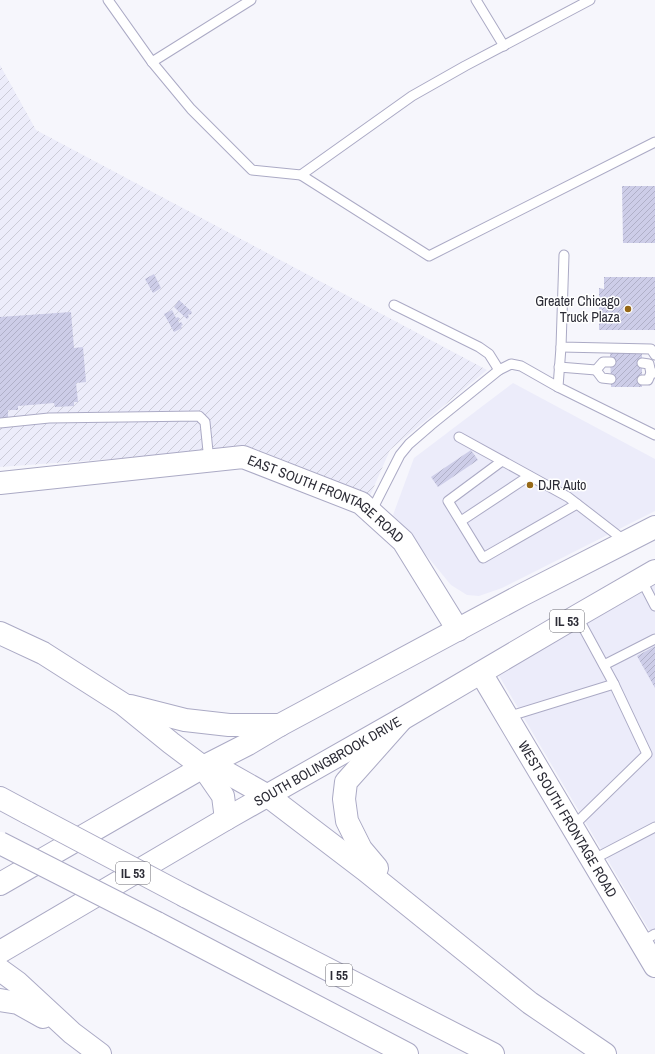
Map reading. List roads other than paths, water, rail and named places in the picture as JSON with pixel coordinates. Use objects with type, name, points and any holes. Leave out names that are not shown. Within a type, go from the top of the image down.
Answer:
[{"type":"main road","name":"EAST SOUTH FRONTAGE ROAD","points":[[0,483],[243,457],[361,503],[403,541],[458,630]]},
{"type":"main road","points":[[0,884],[203,767],[248,744],[280,725],[522,595],[655,527]]},
{"type":"main road","name":"SOUTH BOLINGBROOK DRIVE","points":[[0,952],[226,819],[402,719],[648,575]]},
{"type":"main road","points":[[0,633],[43,654],[123,704],[203,767],[223,796],[226,819]]},
{"type":"main road","name":"WEST SOUTH FRONTAGE ROAD","points":[[481,673],[592,860],[648,938],[655,966]]},
{"type":"main road","points":[[123,704],[185,720],[229,725],[280,725]]},
{"type":"main road","points":[[402,719],[346,782],[344,799],[347,821],[361,849],[380,872],[421,914]]},
{"type":"main road","points":[[203,767],[222,770],[268,796],[421,914],[530,1003],[605,1054]]},
{"type":"main road","name":"I 55","points":[[0,798],[184,896],[493,1054]]},
{"type":"main road","points":[[0,843],[157,923],[407,1054]]},
{"type":"main road","points":[[0,970],[18,983],[72,1033],[100,1054]]},
{"type":"main road","points":[[0,1000],[18,1003],[72,1033]]},
{"type":"lane","points":[[108,0],[152,62],[191,109],[252,170],[301,175],[429,256],[655,142]]},
{"type":"lane","points":[[152,62],[251,0]]},
{"type":"lane","points":[[476,0],[504,46]]},
{"type":"lane","points":[[301,175],[412,96],[590,0]]},
{"type":"lane","points":[[558,387],[564,255]]},
{"type":"lane","points":[[394,305],[480,347],[488,354],[499,370]]},
{"type":"lane","points":[[561,347],[651,349],[655,355]]},
{"type":"lane","points":[[596,370],[603,362],[610,362]]},
{"type":"lane","points":[[371,512],[400,455],[409,444],[499,370],[511,364],[521,366],[558,387],[655,435]]},
{"type":"lane","points":[[642,364],[649,364],[653,373],[648,380],[642,380]]},
{"type":"lane","points":[[560,367],[596,370],[602,378],[610,379]]},
{"type":"lane","points":[[0,422],[49,418],[200,416],[205,422],[209,461]]},
{"type":"lane","points":[[459,437],[568,497],[626,542]]},
{"type":"lane","points":[[502,461],[448,501],[483,558],[578,504]]},
{"type":"lane","points":[[461,521],[529,476]]},
{"type":"lane","points":[[648,575],[655,606]]},
{"type":"lane","points":[[572,826],[651,752],[577,616]]},
{"type":"lane","points":[[604,666],[655,639]]},
{"type":"lane","points":[[507,717],[614,684]]},
{"type":"lane","points":[[592,860],[655,827]]},
{"type":"place","name":"Greater Chicago Truck Plaza","points":[[628,309]]},
{"type":"place","name":"DJR Auto","points":[[530,485]]}]
